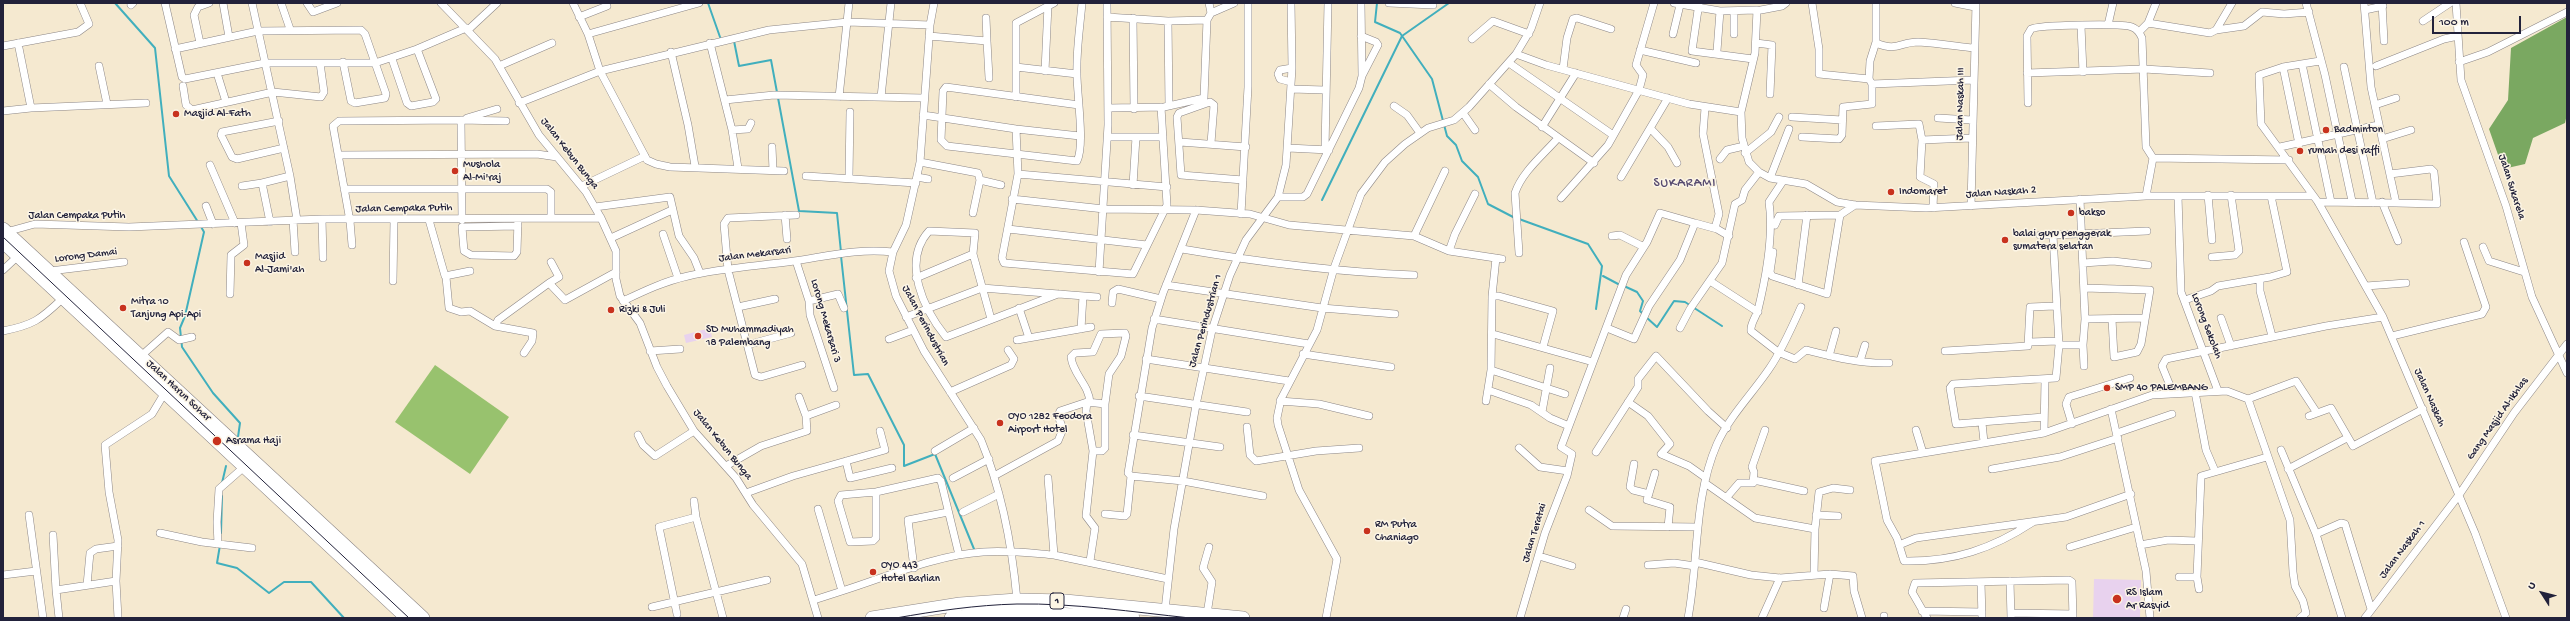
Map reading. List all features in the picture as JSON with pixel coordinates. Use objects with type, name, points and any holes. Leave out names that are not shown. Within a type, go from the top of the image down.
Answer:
[{"type":"highway","name":"Jalan Harun Sohar","points":[[4,235],[18,256],[164,394],[244,467],[277,490],[423,618]]},
{"type":"highway","name":"Jalan Harun Sohar","points":[[4,235],[50,271],[141,356],[407,618]]},
{"type":"highway","name":"1","points":[[872,618],[960,604],[1017,600],[1065,601],[1243,618]]},
{"type":"highway","name":"1","points":[[951,618],[1017,612],[1133,618]]},
{"type":"street","points":[[3,46],[83,30],[89,24],[80,3]]},
{"type":"street","points":[[165,3],[183,78],[218,74],[265,63],[343,62],[375,64],[392,59],[467,29],[495,4]]},
{"type":"street","points":[[200,43],[194,15],[198,7],[209,3]]},
{"type":"street","points":[[223,3],[230,37]]},
{"type":"street","points":[[252,3],[273,92],[290,176],[295,220],[295,252]]},
{"type":"street","points":[[281,3],[290,29]]},
{"type":"street","points":[[307,3],[313,12],[337,3]]},
{"type":"street","name":"Jalan Kebun Bunga","points":[[440,3],[467,29],[499,66],[519,103],[551,150],[582,186],[595,207],[616,251],[618,292],[623,302],[640,323],[650,351],[667,386],[694,431],[726,466],[754,505],[802,564],[814,600],[818,618]]},
{"type":"street","points":[[573,3],[588,34],[600,71],[645,156],[656,164],[784,171]]},
{"type":"street","points":[[588,34],[698,3]]},
{"type":"street","points":[[840,97],[849,3]]},
{"type":"street","points":[[881,97],[890,3]]},
{"type":"street","name":"Jalan Perindustrian","points":[[934,3],[929,36],[920,162],[906,226],[893,252],[890,266],[891,285],[913,330],[950,392],[974,428],[989,459],[999,494],[1012,551],[1017,600]]},
{"type":"street","points":[[1079,105],[946,87],[943,91],[942,140],[944,144],[1018,155],[1077,161],[1080,136],[1079,105],[1077,74],[1082,3]]},
{"type":"street","points":[[1099,272],[1108,137],[1107,3]]},
{"type":"street","points":[[1209,3],[1211,13]]},
{"type":"street","points":[[1108,108],[1134,109],[1161,107],[1202,99],[1205,96],[1206,20],[1211,13],[1234,3]]},
{"type":"street","points":[[1241,214],[1246,147],[1248,3]]},
{"type":"street","name":"Jalan Perindustrian 1","points":[[1165,610],[1168,578],[1183,481],[1203,368],[1212,330],[1223,294],[1252,230],[1263,219],[1278,197],[1288,148],[1292,68],[1291,3]]},
{"type":"street","points":[[1327,150],[1325,90],[1328,3]]},
{"type":"street","points":[[1361,3],[1362,76]]},
{"type":"street","points":[[1389,3],[1433,5]]},
{"type":"street","points":[[1326,618],[1337,559],[1299,490],[1277,418],[1280,401],[1289,381],[1317,330],[1334,268],[1359,201],[1368,184],[1395,152],[1420,133],[1445,124],[1463,113],[1516,54],[1529,34],[1540,3]]},
{"type":"street","points":[[1562,198],[1594,163],[1613,136],[1639,90],[1643,75],[1636,67],[1654,3]]},
{"type":"street","points":[[1761,10],[1782,6],[1786,3]]},
{"type":"street","points":[[1812,3],[1819,49],[1819,74],[1870,81],[1973,80]]},
{"type":"street","points":[[1802,137],[1839,139],[1842,135],[1844,106],[1871,104],[1870,61],[1876,43],[1876,3]]},
{"type":"street","points":[[1955,3],[1976,5]]},
{"type":"street","points":[[2108,25],[2113,3]]},
{"type":"street","points":[[2139,32],[2148,22],[2156,3]]},
{"type":"street","points":[[2216,30],[2232,3]]},
{"type":"street","points":[[2306,3],[2320,61],[2325,75],[2352,201]]},
{"type":"street","points":[[2423,21],[2450,3]]},
{"type":"street","name":"Jalan Sukarela","points":[[2456,3],[2459,62],[2463,87],[2506,206],[2524,272],[2558,356],[2567,373]]},
{"type":"street","points":[[1045,71],[1051,4]]},
{"type":"street","points":[[1016,97],[1016,23],[1051,4]]},
{"type":"street","points":[[1672,34],[1677,4]]},
{"type":"street","name":"Jalan Naskah 2","points":[[1677,4],[1699,5],[1720,10],[1735,8],[1757,10],[1756,43],[1741,112],[1745,149],[1749,162],[1759,172],[1770,178],[1806,184],[1837,202],[1855,205],[1933,208],[2080,199],[2231,194],[2316,199],[2331,202],[2352,201],[2373,203],[2437,204],[2434,172],[2431,169],[2390,174]]},
{"type":"street","points":[[2384,41],[2382,4],[2365,6],[2371,87],[2396,203]]},
{"type":"street","points":[[1699,5],[1692,51],[1753,59]]},
{"type":"street","name":"Jalan Naskah III","points":[[1971,206],[1973,48],[1976,5]]},
{"type":"street","points":[[579,16],[607,6]]},
{"type":"street","points":[[1734,34],[1735,8]]},
{"type":"street","points":[[1717,51],[1720,10]]},
{"type":"street","points":[[2148,22],[2206,34],[2216,30],[2244,26],[2262,12],[2284,14],[2309,12]]},
{"type":"street","points":[[2459,62],[2495,49],[2567,12]]},
{"type":"street","points":[[1107,17],[1168,21],[1206,20]]},
{"type":"street","points":[[986,18],[989,78]]},
{"type":"street","points":[[1133,18],[1134,109]]},
{"type":"street","points":[[1563,69],[1567,38],[1574,19],[1577,18],[1610,29]]},
{"type":"street","points":[[1168,21],[1169,106]]},
{"type":"street","points":[[1472,39],[1493,21],[1529,34]]},
{"type":"street","points":[[519,103],[600,71],[671,52],[769,30],[848,22],[930,25]]},
{"type":"street","points":[[2028,103],[2027,36],[2031,29],[2108,25],[2128,26],[2139,32],[2142,38],[2144,69],[2146,147],[2153,158],[2146,196]]},
{"type":"street","points":[[2081,26],[2082,72]]},
{"type":"street","points":[[175,48],[258,30],[361,30],[365,34],[386,94],[385,98],[355,103],[351,101],[343,62]]},
{"type":"street","points":[[929,36],[987,41]]},
{"type":"street","points":[[1278,197],[1303,197],[1307,194],[1378,45],[1376,42],[1361,36]]},
{"type":"street","points":[[2376,66],[2444,38],[2458,36]]},
{"type":"street","points":[[1876,43],[1885,46],[1899,47],[1916,42],[1973,48]]},
{"type":"street","points":[[499,66],[552,43]]},
{"type":"street","points":[[710,43],[732,130],[738,168]]},
{"type":"street","points":[[1756,43],[1772,45],[1770,94]]},
{"type":"street","points":[[18,44],[31,108]]},
{"type":"street","points":[[392,59],[407,103],[411,106],[434,102],[436,99],[417,49]]},
{"type":"street","points":[[1640,50],[1696,63]]},
{"type":"street","points":[[671,52],[688,125],[695,166]]},
{"type":"street","points":[[1516,54],[1576,73],[1705,108],[1741,112]]},
{"type":"street","name":"Jalan Naskah","points":[[2320,61],[2262,72],[2257,78],[2261,124],[2280,147],[2316,199],[2384,317],[2459,495],[2506,618]]},
{"type":"street","points":[[183,86],[186,105],[191,110],[273,92],[321,97],[324,92],[320,63]]},
{"type":"street","points":[[1509,63],[1613,136]]},
{"type":"street","points":[[2302,64],[2331,202]]},
{"type":"street","points":[[99,66],[107,104]]},
{"type":"street","points":[[1016,67],[1077,74]]},
{"type":"street","points":[[2283,67],[2299,144]]},
{"type":"street","points":[[2344,67],[2373,203]]},
{"type":"street","points":[[1292,68],[1280,70],[1278,74],[1280,79],[1291,86],[1325,90]]},
{"type":"street","points":[[2027,73],[2144,69],[2210,73]]},
{"type":"street","points":[[1542,127],[1576,73]]},
{"type":"street","points":[[218,74],[226,102]]},
{"type":"street","points":[[1490,84],[1542,127],[1594,163]]},
{"type":"street","points":[[725,100],[778,95],[924,98]]},
{"type":"street","points":[[1621,177],[1651,129],[1668,98]]},
{"type":"street","points":[[2375,105],[2396,98]]},
{"type":"street","points":[[1211,144],[1214,105],[1210,102],[1179,113],[1177,117],[1180,142],[1180,172],[1182,176],[1243,180]]},
{"type":"street","points":[[3,111],[31,108],[146,103]]},
{"type":"street","points":[[1394,106],[1407,115],[1420,133]]},
{"type":"street","points":[[1016,129],[1018,174],[1002,258],[1006,264],[1133,274],[1168,200],[1161,107]]},
{"type":"street","points":[[1705,108],[1703,134],[1719,214],[1715,228]]},
{"type":"street","points":[[461,120],[497,109]]},
{"type":"street","points":[[849,177],[850,112]]},
{"type":"street","points":[[1463,113],[1475,130]]},
{"type":"street","points":[[923,115],[1016,129],[1080,136]]},
{"type":"street","points":[[1720,159],[1728,150],[1745,149],[1771,132],[1779,117]]},
{"type":"street","points":[[1792,117],[1842,120]]},
{"type":"street","points":[[1938,118],[1972,120]]},
{"type":"street","points":[[461,120],[460,153],[462,220]]},
{"type":"street","points":[[279,121],[222,132],[221,135],[232,157],[237,159],[284,148]]},
{"type":"street","points":[[352,245],[350,221],[333,126],[339,121],[506,121]]},
{"type":"street","points":[[732,130],[748,129],[751,123]]},
{"type":"street","points":[[1876,126],[1919,124],[1922,140],[1920,177],[1934,184],[1933,208]]},
{"type":"street","points":[[2280,147],[2317,140],[2378,125]]},
{"type":"street","points":[[1651,129],[1668,147],[1677,163]]},
{"type":"street","points":[[1770,178],[1789,129]]},
{"type":"street","points":[[2382,139],[2411,130]]},
{"type":"street","points":[[1108,137],[1163,138]]},
{"type":"street","points":[[1133,185],[1136,137]]},
{"type":"street","points":[[1519,253],[1514,202],[1518,184],[1558,138]]},
{"type":"street","points":[[1922,140],[1971,138]]},
{"type":"street","points":[[1180,142],[1246,147]]},
{"type":"street","points":[[772,147],[773,170]]},
{"type":"street","points":[[1288,148],[1327,150]]},
{"type":"street","points":[[542,154],[551,150]]},
{"type":"street","points":[[338,155],[460,153],[542,154],[557,157]]},
{"type":"street","points":[[582,186],[645,156]]},
{"type":"street","points":[[2153,158],[2289,160]]},
{"type":"street","points":[[920,162],[977,171],[980,175],[980,180],[973,213]]},
{"type":"street","points":[[210,165],[238,223],[244,245],[231,255],[230,294]]},
{"type":"street","points":[[1414,236],[1445,172]]},
{"type":"street","points":[[1680,328],[1724,258],[1735,204],[1742,200],[1744,190],[1759,172]]},
{"type":"street","points":[[1018,174],[1106,183],[1166,187]]},
{"type":"street","points":[[242,186],[290,176]]},
{"type":"street","points":[[806,176],[916,180],[928,179]]},
{"type":"street","points":[[980,180],[1001,184]]},
{"type":"street","points":[[1783,181],[1769,202],[1772,213],[1770,231],[1758,312],[1751,331],[1778,352],[1795,359],[1806,350],[1842,361],[1860,361],[1868,364],[1889,363]]},
{"type":"street","points":[[262,183],[270,222]]},
{"type":"street","points":[[344,189],[547,189],[551,192],[551,218]]},
{"type":"street","points":[[1449,251],[1455,234],[1475,194]]},
{"type":"street","points":[[2212,257],[2235,255],[2238,252],[2231,194]]},
{"type":"street","points":[[2208,195],[2212,240]]},
{"type":"street","points":[[595,207],[667,196],[671,198],[672,210],[679,236],[694,258],[700,273]]},
{"type":"street","name":"Lorong Sekolah","points":[[2178,196],[2180,289],[2218,391]]},
{"type":"street","points":[[2185,300],[2211,291],[2215,287],[2282,274],[2288,270],[2271,196]]},
{"type":"street","points":[[2080,199],[2085,319],[2083,345],[2084,366]]},
{"type":"street","points":[[1012,200],[1104,209],[1164,211],[1196,210],[1250,214],[1263,219],[1289,225],[1348,232],[1414,236],[1449,251],[1499,258],[1492,296],[1491,370],[1486,401]]},
{"type":"street","points":[[2382,202],[2398,241]]},
{"type":"street","points":[[1840,216],[1828,293],[1825,295],[1774,278],[1770,274],[1776,219],[1778,216],[1807,214],[1840,216],[1855,205]]},
{"type":"street","points":[[206,206],[210,224]]},
{"type":"street","points":[[611,238],[672,210]]},
{"type":"street","points":[[1105,514],[1125,516],[1127,514],[1131,476],[1128,473],[1133,435],[1154,319],[1196,210]]},
{"type":"street","points":[[1488,390],[1531,405],[1569,426],[1626,275],[1644,247],[1660,212],[1715,228],[1729,236]]},
{"type":"street","points":[[1798,285],[1807,214]]},
{"type":"street","points":[[785,215],[787,239]]},
{"type":"street","points":[[796,215],[728,218],[724,224],[728,270],[755,375],[758,378],[802,365]]},
{"type":"street","name":"Jalan Cempaka Putih","points":[[4,235],[35,224],[129,227],[322,219],[350,221],[462,220],[518,223],[551,218],[601,218]]},
{"type":"street","points":[[322,219],[323,258]]},
{"type":"street","points":[[393,281],[394,220]]},
{"type":"street","points":[[428,220],[445,276],[449,308],[461,312],[470,311],[495,326],[534,333],[532,342],[524,352]]},
{"type":"street","points":[[518,223],[517,252],[514,256],[471,255],[464,251],[462,228],[518,223]]},
{"type":"street","points":[[1607,328],[1632,340],[1658,293],[1680,260],[1694,223]]},
{"type":"street","points":[[1008,229],[1147,245]]},
{"type":"street","points":[[2040,235],[2147,230]]},
{"type":"street","points":[[991,319],[973,254],[976,234],[974,231],[929,232],[918,254],[915,266],[916,278],[928,308],[948,337],[1058,294]]},
{"type":"street","points":[[663,234],[678,278]]},
{"type":"street","points":[[1612,236],[1620,235],[1644,247]]},
{"type":"street","points":[[2044,416],[1982,423],[1954,423],[1951,385],[2045,380],[2057,377],[2058,343],[2055,306],[2053,235]]},
{"type":"street","points":[[2392,336],[2482,314],[2485,311],[2486,307],[2464,242]]},
{"type":"street","points":[[2483,247],[2489,262],[2524,272]]},
{"type":"street","points":[[1182,249],[1238,259],[1414,275]]},
{"type":"street","name":"Jalan Mekarsari","points":[[623,302],[678,278],[700,273],[796,261],[841,252],[872,250],[893,252]]},
{"type":"street","points":[[916,278],[973,254]]},
{"type":"street","points":[[3,270],[18,256]]},
{"type":"street","name":"Lorong Mekarsari 3","points":[[796,261],[809,301],[810,315],[834,388]]},
{"type":"street","points":[[2083,263],[2114,261],[2148,265]]},
{"type":"street","name":"Lorong Damai","points":[[50,271],[124,262]]},
{"type":"street","points":[[495,326],[498,320],[559,277],[551,262]]},
{"type":"street","points":[[445,276],[470,271]]},
{"type":"street","points":[[549,283],[565,300],[616,272]]},
{"type":"street","points":[[2260,278],[2260,291],[2272,336]]},
{"type":"street","points":[[1710,281],[1758,312]]},
{"type":"street","points":[[2366,286],[2406,283]]},
{"type":"street","points":[[1166,285],[1322,308],[1395,314]]},
{"type":"street","points":[[906,317],[982,288],[1097,297]]},
{"type":"street","points":[[2084,288],[2150,290],[2140,348],[2134,353],[2116,357],[2112,353],[2112,319]]},
{"type":"street","points":[[1112,303],[1113,292],[1118,289],[1161,299]]},
{"type":"street","points":[[809,301],[838,294],[844,308]]},
{"type":"street","points":[[1081,329],[1083,296]]},
{"type":"street","points":[[1492,296],[1499,296],[1553,311],[1544,347]]},
{"type":"street","points":[[3,331],[27,326],[43,316],[62,299]]},
{"type":"street","points":[[738,307],[775,299]]},
{"type":"street","points":[[2030,342],[2030,307],[2055,306]]},
{"type":"street","points":[[1019,308],[1029,338]]},
{"type":"street","points":[[1688,618],[1698,527],[1705,480],[1717,444],[1726,428],[1771,367],[1802,308]]},
{"type":"street","points":[[2173,393],[2162,366],[2164,361],[2204,353],[2272,336],[2384,317]]},
{"type":"street","points":[[2085,319],[2144,318]]},
{"type":"street","points":[[2221,318],[2231,346]]},
{"type":"street","points":[[1154,319],[1212,330],[1309,344]]},
{"type":"street","points":[[1017,340],[1091,327]]},
{"type":"street","points":[[889,339],[913,330]]},
{"type":"street","points":[[1829,356],[1836,331]]},
{"type":"street","points":[[141,356],[168,332],[181,340],[192,337]]},
{"type":"street","points":[[747,345],[791,333]]},
{"type":"street","points":[[1090,561],[1095,526],[1086,516],[1093,451],[1086,411],[1089,402],[1086,386],[1073,369],[1071,357],[1075,353],[1093,352],[1101,334],[1125,333],[1124,349],[1109,374],[1105,404],[1105,448],[1102,451],[1093,451]]},
{"type":"street","points":[[1492,334],[1544,347],[1593,362]]},
{"type":"street","points":[[1945,351],[2026,346],[2030,342],[2083,345]]},
{"type":"street","name":"Gang Masjid Al-Ikhlas","points":[[2459,495],[2514,413],[2567,344]]},
{"type":"street","points":[[1860,361],[1865,345]]},
{"type":"street","points":[[650,351],[680,349]]},
{"type":"street","points":[[950,392],[1011,365],[1014,359],[1008,350]]},
{"type":"street","points":[[1304,354],[1391,367]]},
{"type":"street","points":[[1596,452],[1638,387],[1638,379],[1656,356],[1726,428]]},
{"type":"street","points":[[1146,359],[1289,381]]},
{"type":"street","points":[[1542,412],[1550,368]]},
{"type":"street","points":[[1491,370],[1547,386],[1565,394]]},
{"type":"street","points":[[2072,424],[2066,404],[2069,397],[2130,378]]},
{"type":"street","points":[[2044,433],[2045,380]]},
{"type":"street","points":[[2033,522],[2010,537],[1981,550],[1951,559],[1904,561],[1899,545],[1887,520],[1875,461],[2044,433],[2072,424],[2111,408],[2152,395],[2218,391],[2236,393],[2248,398],[2296,381],[2317,412]]},
{"type":"street","points":[[2195,392],[2206,450],[2215,471]]},
{"type":"street","points":[[118,618],[116,581],[118,546],[109,492],[105,445],[152,414],[164,394]]},
{"type":"street","points":[[1139,396],[1247,412]]},
{"type":"street","points":[[726,466],[761,446],[807,431],[806,416],[799,397]]},
{"type":"street","points":[[2248,398],[2267,457],[2290,520],[2293,572],[2306,613],[2300,618]]},
{"type":"street","points":[[1280,401],[1319,404],[1369,416]]},
{"type":"street","points":[[994,476],[1058,441],[1063,428],[1058,413],[1089,402],[1105,404]]},
{"type":"street","points":[[1628,402],[1648,416],[1670,444],[1662,454],[1689,466],[1758,520],[1814,529]]},
{"type":"street","points":[[806,416],[836,405]]},
{"type":"street","points":[[2111,408],[2147,578],[2150,618]]},
{"type":"street","points":[[2309,416],[2332,408],[2347,438],[2353,446],[2423,409]]},
{"type":"street","points":[[1992,469],[2060,457],[2172,414]]},
{"type":"street","points":[[1982,423],[1984,442]]},
{"type":"street","name":"Jalan Teratai","points":[[1520,618],[1547,525],[1568,471],[1572,454],[1560,448],[1569,426]]},
{"type":"street","points":[[935,451],[974,428]]},
{"type":"street","points":[[1247,428],[1250,454],[1253,460],[1290,457],[1316,450],[1359,448]]},
{"type":"street","points":[[1754,480],[1752,467],[1765,430]]},
{"type":"street","points":[[1916,430],[1923,453]]},
{"type":"street","points":[[638,435],[643,445],[655,456],[694,431]]},
{"type":"street","points":[[746,493],[793,476],[886,449],[880,431]]},
{"type":"street","points":[[1133,435],[1220,447]]},
{"type":"street","points":[[2288,469],[2347,438]]},
{"type":"street","points":[[1519,448],[1540,467],[1568,471]]},
{"type":"street","points":[[2281,450],[2316,534],[2342,618]]},
{"type":"street","points":[[2199,589],[2197,577],[2197,541],[2200,477],[2215,471],[2267,457]]},
{"type":"street","points":[[953,478],[989,459]]},
{"type":"street","points":[[846,461],[850,478],[892,468]]},
{"type":"street","points":[[1634,464],[1630,487],[1633,490],[1648,494]]},
{"type":"street","points":[[219,544],[217,522],[221,487],[244,467]]},
{"type":"street","points":[[1655,473],[1648,494],[1648,502],[1670,508],[1668,527]]},
{"type":"street","points":[[1131,476],[1183,481],[1263,496]]},
{"type":"street","points":[[876,492],[876,538],[873,541],[850,542],[838,499],[841,495],[876,492],[938,478],[959,555]]},
{"type":"street","points":[[1048,478],[1054,555]]},
{"type":"street","points":[[1727,497],[1739,483],[1751,484],[1754,480]]},
{"type":"street","points":[[1754,480],[1804,491]]},
{"type":"street","points":[[1814,574],[1814,529],[1820,491],[1833,488],[1850,490]]},
{"type":"street","points":[[963,512],[999,494]]},
{"type":"street","points":[[1899,545],[1916,538],[2073,515],[2130,494]]},
{"type":"street","name":"Jalan Naskah 1","points":[[2365,618],[2459,495]]},
{"type":"street","points":[[694,501],[696,517],[723,618]]},
{"type":"street","points":[[818,509],[842,591]]},
{"type":"street","points":[[1589,510],[1612,526],[1698,527]]},
{"type":"street","points":[[914,568],[908,520],[948,512]]},
{"type":"street","points":[[29,515],[43,618]]},
{"type":"street","points":[[1816,515],[1838,516]]},
{"type":"street","points":[[677,614],[659,527],[696,517]]},
{"type":"street","points":[[2316,534],[2341,523],[2345,524],[2371,609]]},
{"type":"street","points":[[2070,547],[2136,527]]},
{"type":"street","points":[[160,533],[219,544],[252,548]]},
{"type":"street","points":[[53,534],[59,618]]},
{"type":"street","points":[[2140,545],[2168,540],[2197,541]]},
{"type":"street","points":[[87,585],[90,553],[96,550],[118,546]]},
{"type":"street","points":[[1207,614],[1212,582],[1203,568],[1209,547]]},
{"type":"street","points":[[814,600],[959,555],[983,552],[1012,551],[1054,555],[1090,561],[1168,578]]},
{"type":"street","points":[[1539,556],[1572,566]]},
{"type":"street","points":[[1648,565],[1674,563],[1695,564],[1742,574],[1780,578],[1814,574],[1830,574],[1853,577],[1856,598],[1862,618]]},
{"type":"street","points":[[3,575],[36,571]]},
{"type":"street","points":[[1824,608],[1830,574]]},
{"type":"street","points":[[2179,577],[2197,577]]},
{"type":"street","points":[[1762,618],[1780,578]]},
{"type":"street","points":[[652,607],[768,580]]},
{"type":"street","points":[[1927,618],[1912,592],[1914,584],[2010,581],[2070,580],[2073,616],[2011,616],[2010,581]]},
{"type":"street","points":[[56,590],[116,581]]},
{"type":"street","points":[[1922,611],[1982,615],[1981,582]]},
{"type":"street","points":[[1623,618],[1626,609]]},
{"type":"shaded area","name":"SD Muhammadiyah 18 Palembang","points":[[710,328],[712,337],[686,343],[684,335]]},
{"type":"shaded area","name":"RS Islam Ar Rasyid","points":[[2094,579],[2141,580],[2140,618],[2093,618]]},
{"type":"green space","points":[[2567,17],[2567,114],[2565,123],[2533,138],[2525,164],[2503,169],[2489,129],[2508,100],[2511,48]]},
{"type":"green space","points":[[435,365],[509,417],[470,474],[395,422]]},
{"type":"waterway","points":[[115,3],[155,48],[169,176],[198,222]]},
{"type":"waterway","points":[[708,3],[720,37]]},
{"type":"waterway","points":[[1377,3],[1375,22],[1400,33],[1432,79],[1447,136],[1456,145],[1462,161],[1478,177],[1488,204],[1515,218]]},
{"type":"waterway","points":[[1322,200],[1402,36],[1449,3]]},
{"type":"waterway","points":[[732,41],[734,41],[739,66],[771,60],[799,211],[837,213],[841,252]]},
{"type":"waterway","points":[[1519,219],[1588,244],[1602,266],[1596,309]]},
{"type":"waterway","points":[[200,225],[204,232],[185,316],[180,328],[182,347],[213,393],[240,423],[238,437]]},
{"type":"waterway","points":[[841,256],[854,375],[868,374],[904,445],[904,466],[935,454],[974,549]]},
{"type":"waterway","points":[[1603,276],[1620,285]]},
{"type":"waterway","points":[[1624,286],[1637,292],[1643,301],[1640,311],[1643,314]]},
{"type":"waterway","points":[[1646,317],[1657,327],[1674,301],[1685,302],[1722,326]]},
{"type":"waterway","points":[[222,483],[226,466]]},
{"type":"waterway","points":[[221,533],[222,496]]},
{"type":"waterway","points":[[220,545],[217,563],[237,568],[269,593],[284,582],[311,582],[344,618]]},
{"type":"tram line","points":[[3,237],[409,618]]},
{"type":"tram line","points":[[896,618],[956,609],[1017,604],[1082,606],[1190,618]]},
{"type":"place","name":"Masjid Al-Fath","points":[[176,114]]},
{"type":"place","name":"Badminton","points":[[2326,130]]},
{"type":"place","name":"rumah desi raffi","points":[[2300,151]]},
{"type":"place","name":"Mushola Al-Mi'raj","points":[[455,171]]},
{"type":"place","name":"Indomaret","points":[[1891,192]]},
{"type":"place","name":"bakso","points":[[2071,213]]},
{"type":"place","name":"balai guru penggerak sumatera selatan","points":[[2005,240]]},
{"type":"place","name":"Masjid Al-Jami'ah","points":[[247,263]]},
{"type":"place","name":"Mitra 10 Tanjung Api-Api","points":[[123,308]]},
{"type":"place","name":"Rizki & Juli","points":[[611,310]]},
{"type":"place","name":"SD Muhammadiyah 18 Palembang","points":[[698,336]]},
{"type":"place","name":"SMP 40 PALEMBANG","points":[[2107,388]]},
{"type":"place","name":"OYO 1282 Feodora Airport Hotel","points":[[1000,423]]},
{"type":"place","name":"Asrama Haji","points":[[217,441]]},
{"type":"place","name":"RM Putra Chaniago","points":[[1367,531]]},
{"type":"place","name":"OYO 443 Hotel Barlian","points":[[873,572]]},
{"type":"place","name":"RS Islam Ar Rasyid","points":[[2117,599]]},
{"type":"district","name":"SUKARAMI","points":[[1685,184]]}]
